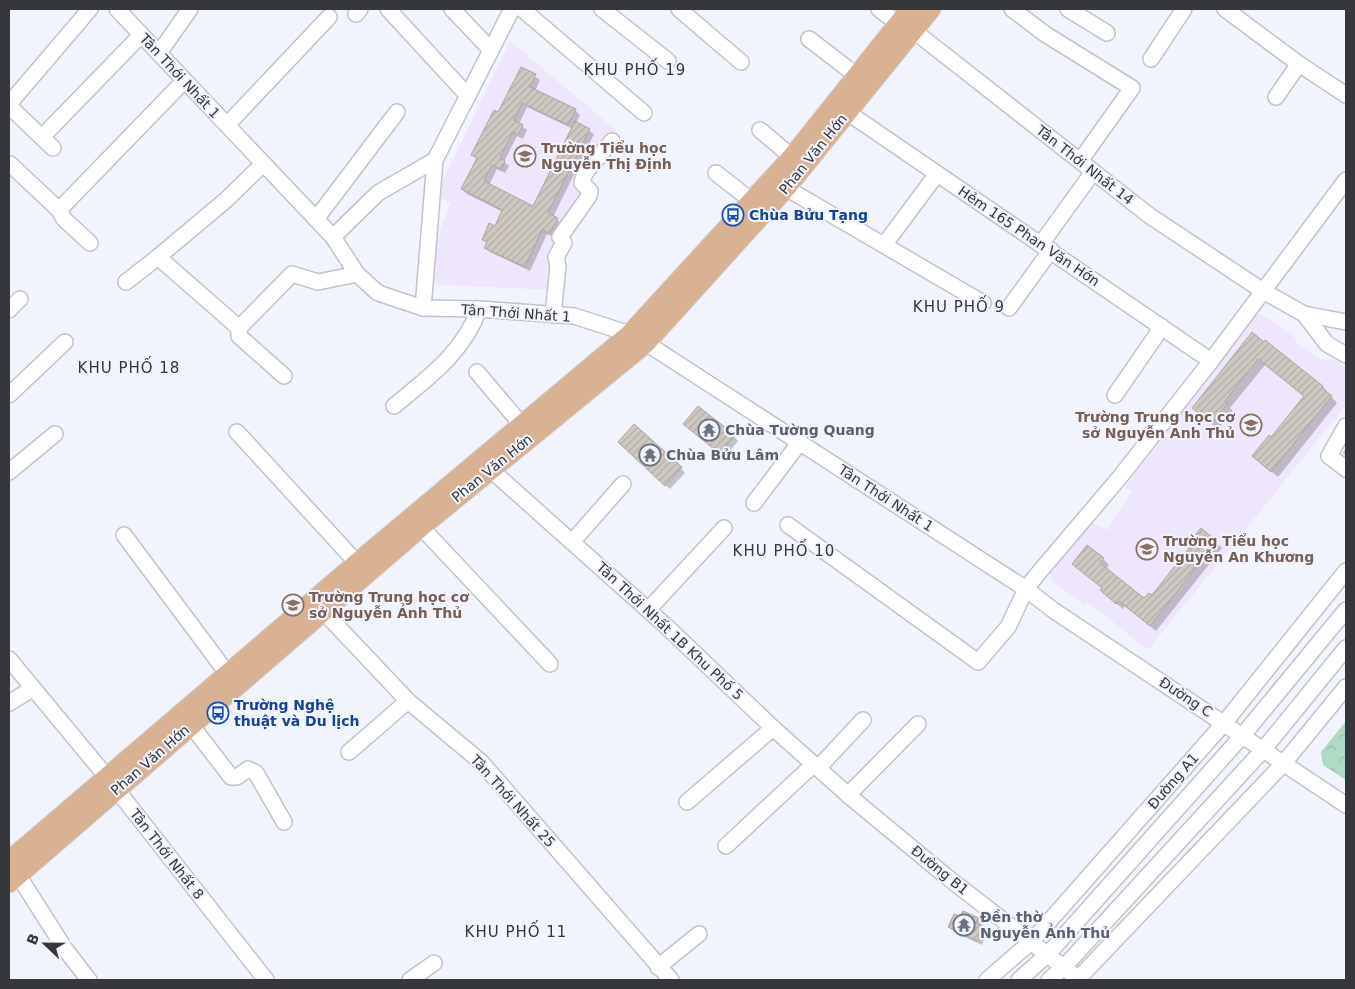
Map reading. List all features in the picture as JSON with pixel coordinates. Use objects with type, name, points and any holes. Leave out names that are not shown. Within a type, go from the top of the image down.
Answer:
[{"type":"main road","name":"Phan Văn Hớn","points":[[111,783],[192,724],[490,469],[638,338],[786,188],[847,112],[907,27],[910,9]]},
{"type":"main road","name":"Phan Văn Hớn","points":[[12,873],[111,783],[227,673],[521,424],[638,338],[792,157],[856,75],[907,27],[931,9]]},
{"type":"street","points":[[90,9],[9,105],[48,142],[141,35]]},
{"type":"street","name":"Tân Thới Nhất 1","points":[[117,9],[333,237],[357,274],[378,293],[423,308],[479,309],[574,316],[638,338],[1026,590]]},
{"type":"street","points":[[158,54],[190,9]]},
{"type":"street","points":[[388,9],[468,96]]},
{"type":"street","points":[[452,9],[491,50]]},
{"type":"street","points":[[423,308],[436,160],[512,9]]},
{"type":"street","points":[[522,9],[644,113]]},
{"type":"street","points":[[602,9],[668,61]]},
{"type":"street","points":[[679,9],[697,14],[741,62]]},
{"type":"street","name":"Tân Thới Nhất 14","points":[[879,9],[907,27],[1150,216],[1262,291],[1304,314]]},
{"type":"street","points":[[1012,9],[1045,34],[1132,88],[1080,161]]},
{"type":"street","points":[[1068,9],[1107,33]]},
{"type":"street","points":[[1151,59],[1184,9]]},
{"type":"street","points":[[1225,9],[1299,64],[1346,95]]},
{"type":"street","points":[[227,125],[329,17]]},
{"type":"street","points":[[809,39],[856,75]]},
{"type":"street","points":[[1276,97],[1299,64]]},
{"type":"street","points":[[59,210],[184,81]]},
{"type":"street","points":[[316,219],[397,112]]},
{"type":"street","name":"Hẻm 165 Phan Văn Hớn","points":[[847,112],[1211,361]]},
{"type":"street","points":[[760,130],[792,157]]},
{"type":"street","points":[[553,315],[558,266],[556,257],[564,243],[560,237],[589,196],[590,191],[582,182],[584,173],[612,141]]},
{"type":"street","points":[[333,237],[378,193],[436,160]]},
{"type":"street","points":[[10,164],[59,210],[64,219],[90,243]]},
{"type":"street","points":[[126,282],[226,200],[263,164]]},
{"type":"street","points":[[1009,308],[1093,172]]},
{"type":"street","points":[[716,173],[753,202]]},
{"type":"street","points":[[884,246],[937,174]]},
{"type":"street","points":[[788,525],[978,662],[1008,627],[1026,590],[1120,477],[1211,361],[1346,180]]},
{"type":"street","points":[[786,188],[982,303]]},
{"type":"street","points":[[158,257],[239,328]]},
{"type":"street","points":[[284,376],[239,336],[239,328],[292,274],[318,282],[357,274]]},
{"type":"street","points":[[9,310],[20,299]]},
{"type":"street","points":[[394,406],[442,367],[473,326],[479,309]]},
{"type":"street","points":[[1304,314],[1346,322]]},
{"type":"street","points":[[1304,314],[1327,344],[1346,355]]},
{"type":"street","points":[[1115,395],[1162,327]]},
{"type":"street","points":[[9,395],[65,342]]},
{"type":"street","points":[[477,372],[521,424]]},
{"type":"street","points":[[1346,426],[1329,456],[1346,469]]},
{"type":"street","points":[[237,432],[357,563]]},
{"type":"street","points":[[9,472],[55,434]]},
{"type":"street","points":[[754,503],[800,442]]},
{"type":"street","name":"Tân Thới Nhất 1B Khu Phố 5","points":[[490,469],[648,610],[773,728],[848,795]]},
{"type":"street","points":[[572,542],[623,484]]},
{"type":"street","points":[[421,527],[550,664]]},
{"type":"street","points":[[648,610],[724,528]]},
{"type":"street","points":[[124,535],[227,673]]},
{"type":"street","name":"Đường A1","points":[[987,980],[1031,942],[1225,722],[1346,571]]},
{"type":"street","name":"Đường C","points":[[1026,590],[1053,610],[1225,722],[1283,764],[1346,805]]},
{"type":"street","name":"Đường A1","points":[[1019,980],[1048,954],[1243,735],[1346,610]]},
{"type":"street","name":"Tân Thới Nhất 25","points":[[323,611],[408,702],[481,762],[671,980]]},
{"type":"street","points":[[1049,980],[1064,967],[1263,750],[1346,648]]},
{"type":"street","name":"Tân Thới Nhất 8","points":[[9,660],[111,783],[266,980]]},
{"type":"street","points":[[1079,980],[1283,764],[1346,686]]},
{"type":"street","points":[[9,703],[32,689]]},
{"type":"street","points":[[349,752],[408,702]]},
{"type":"street","points":[[726,846],[863,720]]},
{"type":"street","points":[[192,724],[231,777],[237,777],[248,769],[256,773],[284,822]]},
{"type":"street","points":[[848,795],[918,724]]},
{"type":"street","points":[[686,802],[773,728]]},
{"type":"street","name":"Đường B1","points":[[848,795],[947,877],[1079,980]]},
{"type":"street","points":[[12,873],[89,980]]},
{"type":"street","points":[[658,967],[699,934]]},
{"type":"street","points":[[410,980],[434,963]]},
{"type":"shaded area","name":"Trường Tiểu học Nguyễn Thị Định","points":[[510,41],[616,130],[573,182],[586,194],[553,241],[559,245],[547,262],[554,268],[551,290],[431,284],[435,242],[451,203],[437,197],[438,191]]},
{"type":"shaded area","points":[[1260,314],[1293,334],[1297,343],[1322,360],[1331,358],[1346,368],[1346,405],[1148,650],[1088,602],[1085,605],[1052,581],[1050,568],[1088,520],[1107,530],[1132,491],[1124,487],[1158,444],[1250,317]]},
{"type":"green space","points":[[1346,721],[1346,780],[1323,765],[1321,752]]},
{"type":"building","points":[[521,67],[536,74],[530,87],[576,109],[568,125],[522,103],[514,120],[523,125],[518,135],[513,132],[500,158],[505,161],[501,170],[492,165],[484,181],[533,206],[575,121],[590,129],[548,213],[558,218],[550,234],[542,230],[525,267],[484,248],[487,242],[482,240],[489,223],[495,226],[502,210],[461,189],[477,158],[471,155],[494,110],[498,112]]},
{"type":"building","points":[[1252,332],[1264,342],[1265,340],[1323,386],[1322,388],[1332,396],[1271,472],[1252,456],[1269,435],[1271,437],[1304,396],[1258,359],[1225,401],[1228,403],[1212,423],[1192,408]]},
{"type":"building","name":"Chùa Tường Quang","points":[[698,406],[735,435],[720,454],[683,424]]},
{"type":"building","name":"Chùa Bửu Lâm","points":[[634,424],[682,467],[665,486],[618,442]]},
{"type":"building","points":[[1201,528],[1217,541],[1150,626],[1119,601],[1116,604],[1100,590],[1102,588],[1072,564],[1087,545],[1104,558],[1100,563],[1144,598],[1149,593],[1152,595],[1190,547],[1187,545]]},
{"type":"building","name":"Đền thờ Nguyễn Ảnh Thủ","points":[[963,911],[979,918],[976,923],[984,927],[977,941],[948,927],[954,914],[960,916]]},
{"type":"place","name":"Trường Tiểu học Nguyễn Thị Định","points":[[525,156]]},
{"type":"place","name":"Chùa Bửu Tạng","points":[[733,215]]},
{"type":"place","name":"Trường Trung học cơ sở Nguyễn Anh Thủ","points":[[1251,425]]},
{"type":"place","name":"Chùa Tường Quang","points":[[709,430]]},
{"type":"place","name":"Chùa Bửu Lâm","points":[[650,455]]},
{"type":"place","name":"Trường Tiểu học Nguyễn An Khương","points":[[1147,549]]},
{"type":"place","name":"Trường Trung học cơ sở Nguyễn Ảnh Thủ","points":[[293,605]]},
{"type":"place","name":"Trường Nghệ thuật và Du lịch","points":[[218,713]]},
{"type":"place","name":"Đền thờ Nguyễn Ảnh Thủ","points":[[964,925]]},
{"type":"district","name":"KHU PHỐ 19","points":[[635,70]]},
{"type":"district","name":"KHU PHỐ 9","points":[[959,307]]},
{"type":"district","name":"KHU PHỐ 18","points":[[129,368]]},
{"type":"district","name":"KHU PHỐ 10","points":[[784,551]]},
{"type":"district","name":"KHU PHỐ 11","points":[[516,932]]}]
